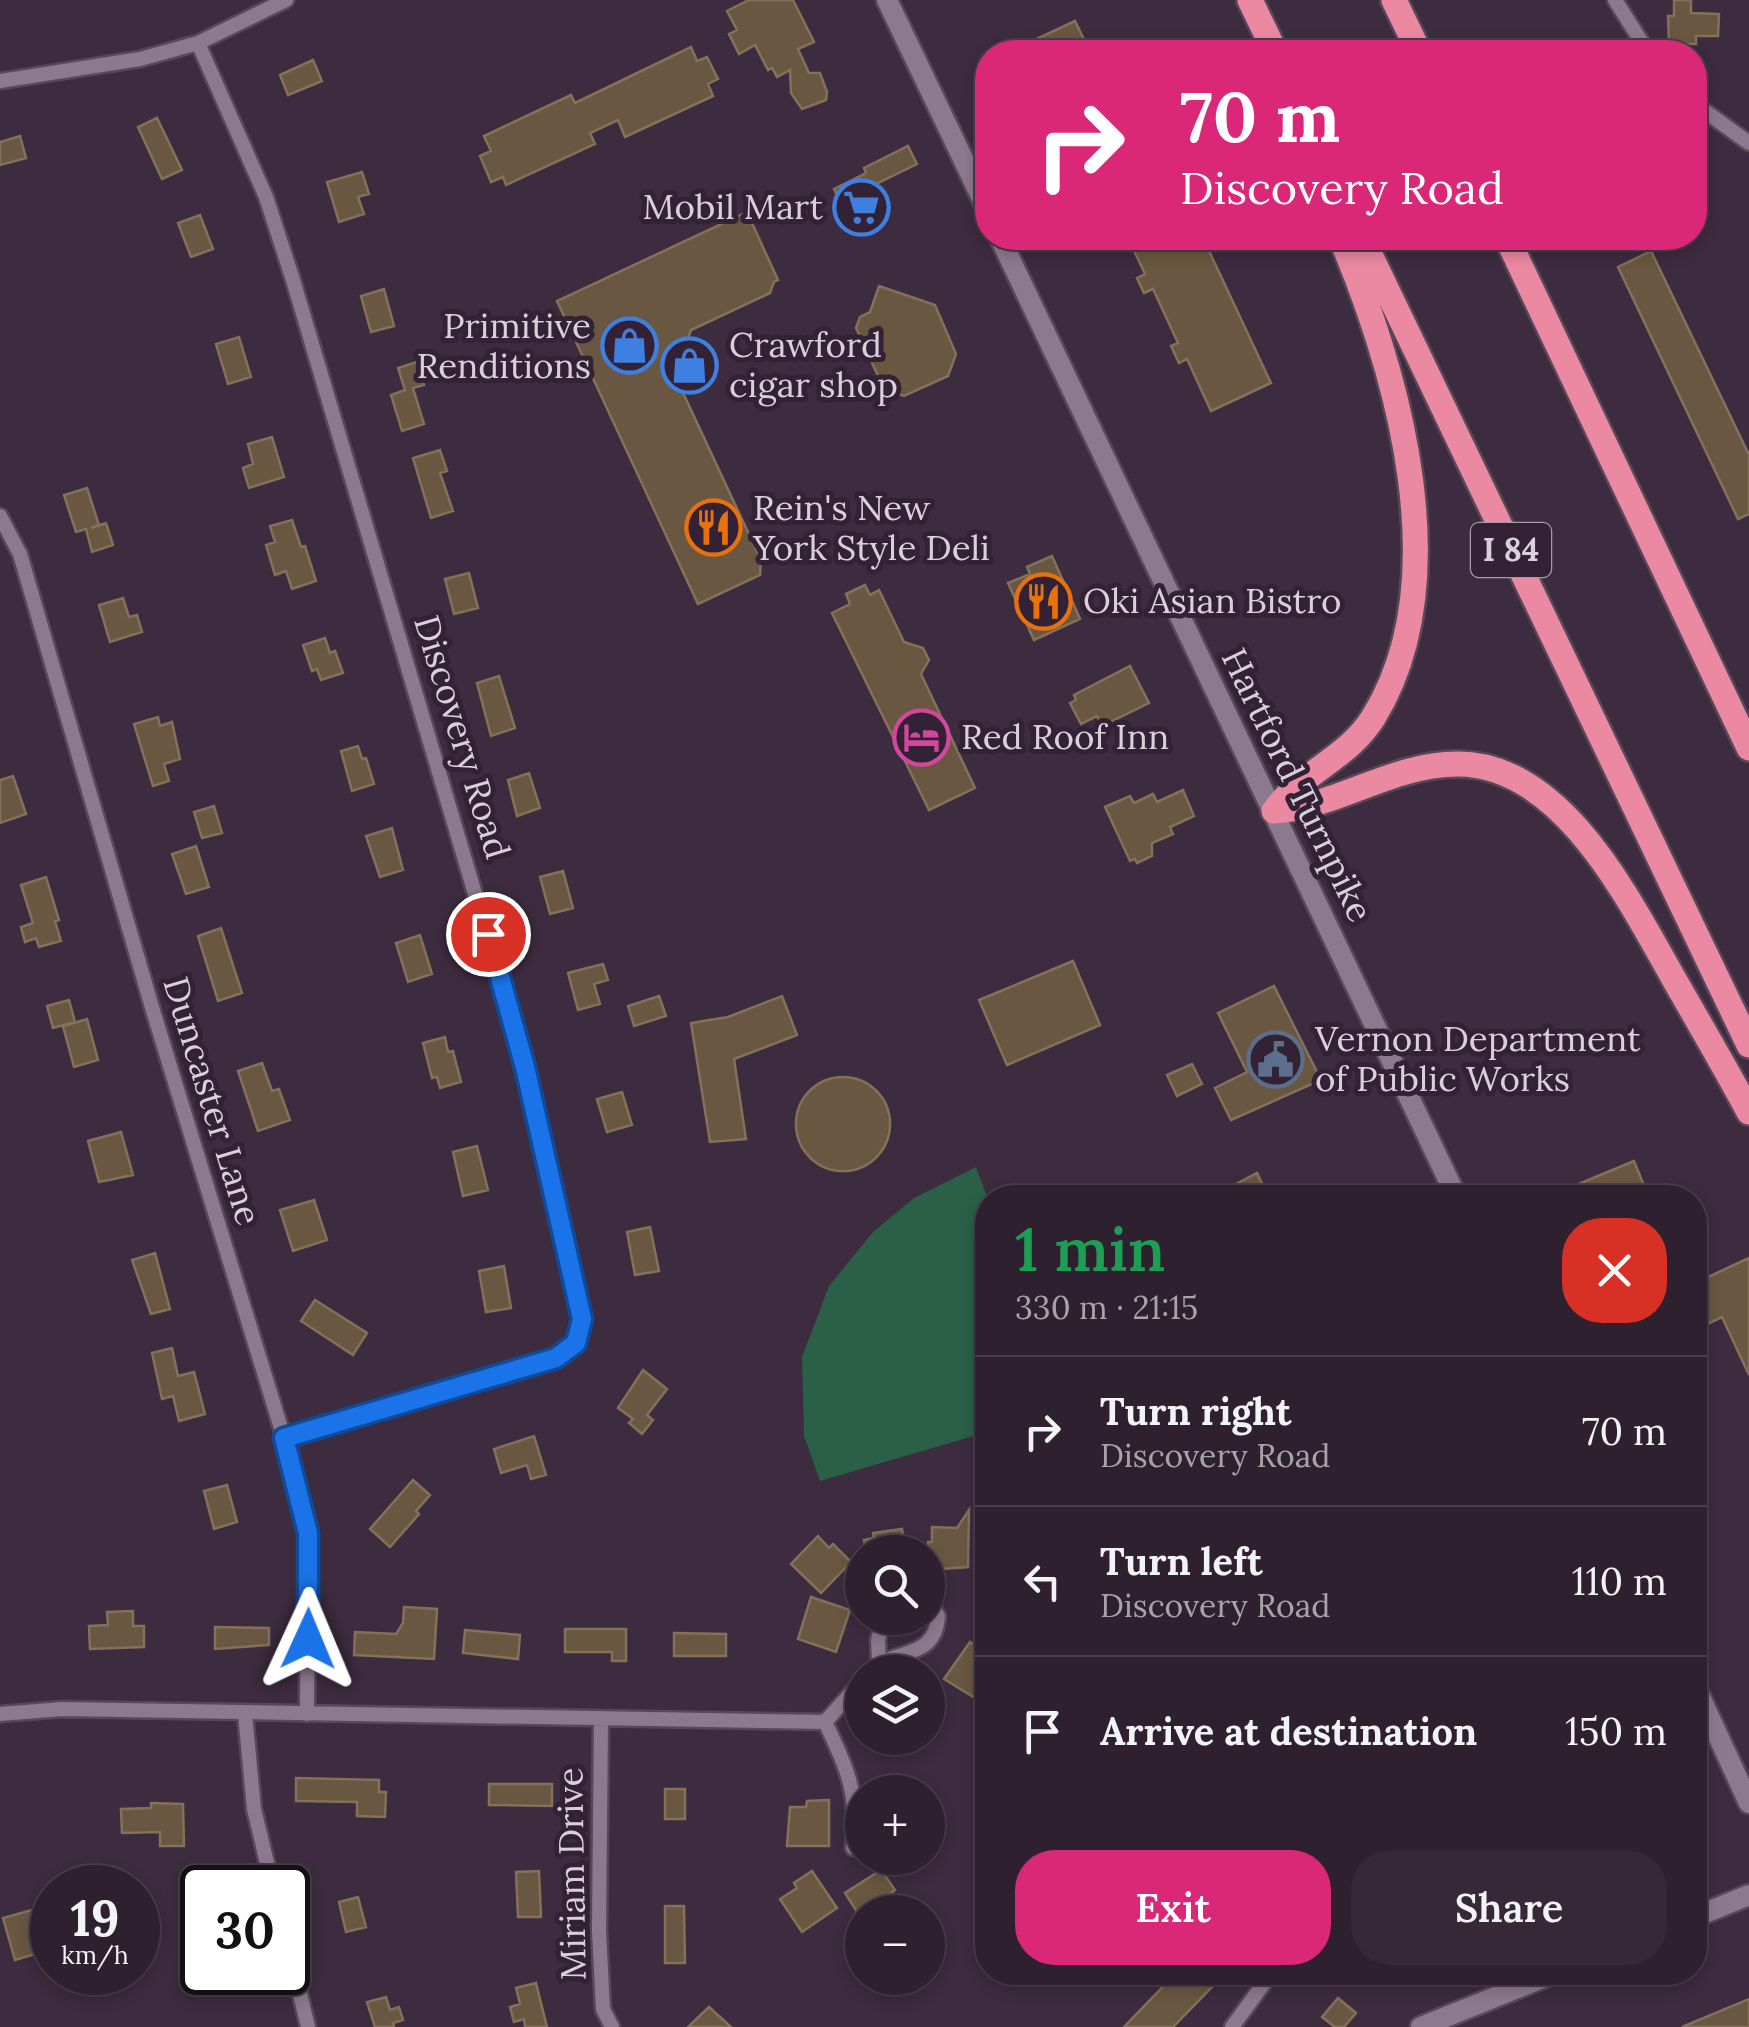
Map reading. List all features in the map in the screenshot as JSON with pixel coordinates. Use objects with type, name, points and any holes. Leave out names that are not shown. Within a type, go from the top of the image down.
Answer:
[{"type":"highway","points":[[1250,0],[1268,40]]},
{"type":"highway","points":[[1394,0],[1414,40]]},
{"type":"highway","points":[[1274,811],[1295,785],[1346,749],[1372,719],[1400,655],[1412,588],[1412,503],[1396,404],[1373,319],[1346,250]]},
{"type":"highway","name":"I 84","points":[[1368,250],[1749,1045]]},
{"type":"highway","points":[[1513,250],[1749,748]]},
{"type":"highway","points":[[1274,811],[1314,805],[1390,776],[1448,764],[1482,766],[1525,784],[1572,824],[1608,869],[1749,1112]]},
{"type":"main road","points":[[887,0],[975,184]]},
{"type":"main road","name":"Hartford Turnpike","points":[[1006,250],[1452,1185]]},
{"type":"main road","points":[[1707,1712],[1749,1803]]},
{"type":"main road","points":[[1707,1912],[1749,1895]]},
{"type":"main road","points":[[1421,2027],[1525,1985]]},
{"type":"street","points":[[0,81],[140,58],[198,43],[286,0]]},
{"type":"street","points":[[1615,0],[1640,40]]},
{"type":"street","name":"Discovery Road","points":[[198,43],[266,197],[470,868],[516,1032],[582,1319],[576,1343],[556,1358],[284,1438]]},
{"type":"street","points":[[1707,113],[1749,143]]},
{"type":"street","name":"Duncaster Lane","points":[[0,516],[20,554],[154,1014],[284,1438],[308,1533],[307,1714]]},
{"type":"street","points":[[904,1655],[922,1647],[934,1635]]},
{"type":"street","points":[[0,1714],[62,1709],[826,1722],[845,1700]]},
{"type":"street","points":[[245,1714],[254,1809],[268,1865]]},
{"type":"street","name":"Miriam Drive","points":[[601,1719],[600,1931],[603,2009],[612,2027]]},
{"type":"street","points":[[826,1722],[850,1775]]},
{"type":"street","points":[[1232,2027],[1263,1985]]},
{"type":"street","points":[[300,1995],[308,2027]]},
{"type":"green space","points":[[976,1167],[983,1185],[975,1185],[975,1436],[820,1481],[804,1436],[802,1357],[829,1286],[873,1232],[914,1198]]},
{"type":"building","points":[[749,0],[793,0],[814,42],[798,49],[809,73],[820,73],[826,100],[802,109],[791,93],[790,70],[777,77],[772,68],[768,70],[755,45],[739,54],[729,34],[737,30],[727,11]]},
{"type":"building","points":[[1674,0],[1691,0],[1691,13],[1719,14],[1718,36],[1669,40],[1668,16],[1674,16]]},
{"type":"building","points":[[1075,21],[1084,40],[1035,40]]},
{"type":"building","points":[[691,47],[697,61],[707,57],[718,79],[708,84],[713,96],[625,137],[618,120],[590,133],[595,144],[506,185],[503,177],[491,182],[480,156],[491,151],[484,136],[571,95],[575,103]]},
{"type":"building","points":[[313,60],[322,81],[288,95],[280,75]]},
{"type":"building","points":[[157,118],[182,170],[162,179],[138,127]]},
{"type":"building","points":[[20,136],[26,158],[0,165],[0,142]]},
{"type":"building","points":[[908,146],[917,164],[866,189],[881,219],[856,232],[834,189],[866,173],[864,168]]},
{"type":"building","points":[[362,172],[369,194],[358,197],[364,214],[339,222],[327,182]]},
{"type":"building","points":[[747,212],[778,280],[770,293],[691,330],[686,344],[665,354],[761,560],[760,575],[698,604],[557,301]]},
{"type":"building","points":[[200,215],[213,249],[191,257],[178,223]]},
{"type":"building","points":[[1134,250],[1209,250],[1271,383],[1211,411],[1187,359],[1179,363],[1171,346],[1178,343],[1153,289],[1144,293],[1137,278],[1145,274]]},
{"type":"building","points":[[1651,251],[1749,455],[1749,514],[1738,519],[1618,267]]},
{"type":"building","points":[[879,286],[935,305],[956,354],[948,376],[904,396],[884,389],[856,328],[860,317],[870,312]]},
{"type":"building","points":[[384,289],[394,326],[371,332],[361,296]]},
{"type":"building","points":[[239,337],[251,377],[228,384],[216,344]]},
{"type":"building","points":[[432,357],[438,374],[422,379],[424,385],[413,388],[424,424],[402,431],[391,395],[405,390],[398,368]]},
{"type":"building","points":[[272,437],[284,477],[249,488],[243,468],[253,464],[248,444]]},
{"type":"building","points":[[440,450],[447,471],[440,473],[453,511],[431,518],[413,458]]},
{"type":"building","points":[[87,488],[99,525],[91,528],[106,523],[113,545],[92,552],[86,529],[76,532],[64,495]]},
{"type":"building","points":[[292,520],[316,581],[292,589],[286,571],[275,575],[266,545],[275,542],[270,526]]},
{"type":"building","name":"Oki Asian Bistro","points":[[1052,556],[1080,619],[1034,640],[1008,583],[1030,574],[1027,567]]},
{"type":"building","points":[[469,573],[478,608],[454,614],[445,579]]},
{"type":"building","name":"Red Roof Inn","points":[[865,585],[870,595],[879,590],[904,642],[923,648],[929,660],[921,674],[975,788],[929,810],[832,613],[850,604],[846,594]]},
{"type":"building","points":[[123,598],[129,617],[137,615],[142,632],[110,642],[99,605]]},
{"type":"building","points":[[325,638],[343,673],[321,680],[317,669],[312,671],[303,645]]},
{"type":"building","points":[[1130,666],[1149,703],[1102,726],[1097,716],[1081,724],[1070,703],[1076,700],[1074,695]]},
{"type":"building","points":[[499,676],[515,728],[491,736],[477,683]]},
{"type":"building","points":[[158,717],[160,726],[172,722],[180,759],[164,764],[169,781],[153,786],[134,724]]},
{"type":"building","points":[[358,746],[374,784],[352,791],[341,751]]},
{"type":"building","points":[[529,773],[540,808],[517,816],[508,780]]},
{"type":"building","points":[[13,776],[26,814],[0,823],[0,780]]},
{"type":"building","points":[[1183,790],[1194,816],[1170,827],[1173,834],[1152,843],[1152,856],[1137,863],[1135,859],[1130,861],[1105,807],[1130,796],[1134,803],[1153,794],[1157,802]]},
{"type":"building","points":[[214,806],[222,833],[202,838],[194,812]]},
{"type":"building","points":[[392,828],[403,870],[380,877],[366,836]]},
{"type":"building","points":[[196,846],[209,887],[186,894],[172,854]]},
{"type":"building","points":[[563,871],[573,908],[550,914],[540,877]]},
{"type":"building","points":[[46,877],[61,941],[39,947],[36,938],[25,942],[21,927],[33,923],[21,885]]},
{"type":"building","points":[[221,928],[242,993],[218,1001],[198,936]]},
{"type":"building","points":[[420,935],[432,974],[408,982],[396,943]]},
{"type":"building","points":[[1073,961],[1100,1025],[1007,1065],[979,1000]]},
{"type":"building","points":[[603,964],[608,980],[594,984],[600,1004],[578,1010],[568,973]]},
{"type":"building","name":"Vernon Department of Public Works","points":[[1274,986],[1321,1080],[1231,1120],[1215,1088],[1247,1072],[1218,1013]]},
{"type":"building","points":[[659,996],[666,1016],[634,1026],[628,1006]]},
{"type":"building","points":[[782,996],[797,1035],[734,1059],[746,1139],[710,1142],[691,1023],[728,1017]]},
{"type":"building","points":[[69,1000],[75,1022],[53,1028],[47,1006]]},
{"type":"building","points":[[87,1019],[98,1060],[74,1067],[63,1026]]},
{"type":"building","points":[[445,1037],[461,1082],[440,1088],[437,1077],[432,1078],[423,1043]]},
{"type":"building","points":[[262,1063],[272,1091],[279,1089],[290,1120],[258,1131],[238,1071]]},
{"type":"building","points":[[1192,1064],[1202,1084],[1177,1096],[1167,1075]]},
{"type":"building","points":[[843,1077],[861,1080],[876,1091],[887,1106],[887,1142],[876,1157],[861,1168],[843,1171],[825,1168],[810,1157],[799,1142],[796,1124],[799,1106],[810,1091],[825,1080]]},
{"type":"building","points":[[622,1092],[632,1125],[607,1132],[597,1099]]},
{"type":"building","points":[[121,1132],[133,1175],[99,1182],[88,1141]]},
{"type":"building","points":[[477,1146],[488,1190],[463,1196],[453,1152]]},
{"type":"building","points":[[1634,1161],[1644,1185],[1576,1185]]},
{"type":"building","points":[[1257,1173],[1263,1185],[1234,1185]]},
{"type":"building","points":[[314,1200],[327,1240],[293,1251],[280,1210]]},
{"type":"building","points":[[650,1227],[659,1271],[635,1275],[627,1232]]},
{"type":"building","points":[[155,1253],[170,1309],[151,1314],[132,1260]]},
{"type":"building","points":[[1749,1258],[1749,1375],[1722,1317],[1707,1324],[1707,1277]]},
{"type":"building","points":[[504,1266],[511,1308],[486,1312],[479,1271]]},
{"type":"building","points":[[315,1300],[367,1333],[353,1355],[301,1321]]},
{"type":"building","points":[[172,1348],[178,1376],[194,1372],[205,1414],[179,1421],[173,1396],[162,1399],[152,1353]]},
{"type":"building","points":[[643,1370],[667,1389],[647,1415],[653,1420],[642,1434],[629,1423],[633,1419],[618,1408]]},
{"type":"building","points":[[534,1436],[546,1475],[531,1479],[527,1465],[501,1473],[494,1449]]},
{"type":"building","points":[[413,1480],[430,1495],[390,1547],[370,1529]]},
{"type":"building","points":[[227,1485],[237,1522],[214,1529],[204,1491]]},
{"type":"building","points":[[969,1510],[968,1567],[945,1569],[945,1535],[932,1535],[932,1527],[957,1528]]},
{"type":"building","points":[[902,1529],[903,1535],[873,1535]]},
{"type":"building","points":[[818,1536],[829,1548],[833,1544],[845,1556],[845,1568],[821,1593],[791,1564]]},
{"type":"building","points":[[811,1597],[845,1608],[845,1625],[836,1652],[798,1639]]},
{"type":"building","points":[[404,1607],[437,1609],[434,1659],[354,1655],[355,1632],[396,1634],[403,1623]]},
{"type":"building","points":[[133,1611],[133,1626],[144,1626],[144,1647],[90,1649],[89,1626],[108,1625],[107,1612]]},
{"type":"building","points":[[215,1627],[269,1628],[269,1645],[215,1649]]},
{"type":"building","points":[[565,1629],[626,1629],[626,1661],[612,1661],[612,1652],[565,1652]]},
{"type":"building","points":[[465,1630],[520,1635],[518,1659],[463,1653]]},
{"type":"building","points":[[674,1633],[726,1634],[726,1656],[674,1656]]},
{"type":"building","points":[[970,1642],[975,1645],[975,1698],[945,1680]]},
{"type":"building","points":[[296,1778],[379,1780],[379,1792],[386,1792],[385,1817],[357,1816],[357,1802],[296,1801]]},
{"type":"building","points":[[489,1784],[552,1784],[552,1806],[489,1805]]},
{"type":"building","points":[[665,1789],[685,1789],[685,1819],[665,1819]]},
{"type":"building","points":[[829,1800],[829,1846],[787,1846],[790,1807]]},
{"type":"building","points":[[151,1803],[183,1804],[184,1846],[160,1846],[160,1832],[122,1833],[121,1809],[151,1808]]},
{"type":"building","points":[[539,1871],[541,1917],[518,1917],[516,1872]]},
{"type":"building","points":[[812,1871],[837,1908],[802,1932],[780,1899]]},
{"type":"building","points":[[873,1875],[884,1875],[895,1890],[891,1895],[845,1893]]},
{"type":"building","points":[[358,1897],[366,1927],[346,1932],[339,1902]]},
{"type":"building","points":[[665,1906],[684,1906],[685,1963],[665,1963]]},
{"type":"building","points":[[30,1910],[30,1956],[15,1960],[3,1918]]},
{"type":"building","points":[[536,1983],[547,2027],[525,2027],[524,2019],[514,2022],[510,2007],[520,2004],[516,1988]]},
{"type":"building","points":[[1164,1985],[1212,1987],[1173,2027],[1124,2027]]},
{"type":"building","points":[[386,1997],[390,2010],[399,2007],[403,2020],[393,2023],[394,2027],[375,2027],[367,2002]]},
{"type":"building","points":[[1338,1998],[1356,2013],[1344,2027],[1335,2027],[1322,2017]]},
{"type":"building","points":[[1749,1999],[1749,2027],[1682,2027]]},
{"type":"building","points":[[709,2007],[731,2027],[688,2027]]},
{"type":"place","name":"Mobil Mart","points":[[862,207]]},
{"type":"place","name":"Primitive Renditions","points":[[630,346]]},
{"type":"place","name":"Crawford cigar shop","points":[[690,365]]},
{"type":"place","name":"Rein's New York Style Deli","points":[[714,528]]},
{"type":"place","name":"Oki Asian Bistro","points":[[1044,601]]},
{"type":"place","name":"Red Roof Inn","points":[[922,737]]},
{"type":"place","name":"Vernon Department of Public Works","points":[[1276,1059]]},
{"type":"route","points":[[308,1639],[308,1533],[284,1438],[556,1358],[576,1343],[582,1319],[550,1170],[488,934]]}]
